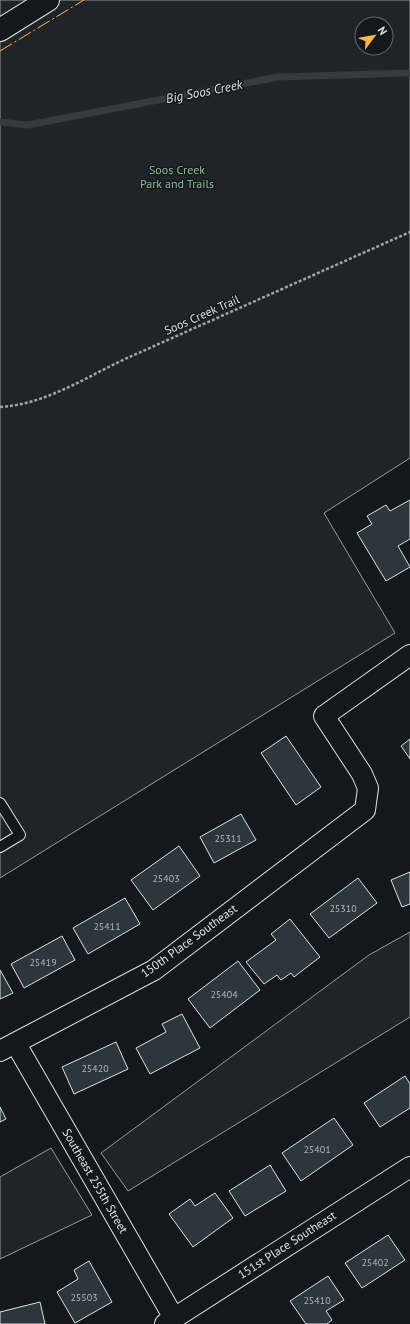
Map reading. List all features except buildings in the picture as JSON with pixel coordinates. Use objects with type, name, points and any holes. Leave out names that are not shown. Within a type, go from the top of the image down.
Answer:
[{"type":"street","points":[[0,30],[48,0]]},
{"type":"street","name":"150th Place Southeast","points":[[8,1047],[154,970],[365,810],[368,788],[362,774],[324,716],[410,656]]},
{"type":"street","name":"Southeast 255th Street","points":[[8,1047],[170,1321]]},
{"type":"street","name":"151st Place Southeast","points":[[170,1321],[410,1166]]},
{"type":"lane","points":[[0,803],[20,835],[0,847]]},
{"type":"path","name":"Soos Creek Trail","points":[[0,407],[16,406],[59,392],[124,359],[410,232]]},
{"type":"green space","name":"Soos Creek Park and Trails","points":[[0,0],[410,0],[410,458],[324,513],[395,633],[0,878]]},
{"type":"green space","points":[[410,932],[410,1017],[128,1191],[101,1153],[369,955]]},
{"type":"green space","points":[[51,1148],[92,1215],[0,1259],[0,1177]]},
{"type":"waterway","name":"Big Soos Creek","points":[[0,122],[28,125],[278,77],[410,73]]},
{"type":"power","points":[[0,51],[84,0]]}]
